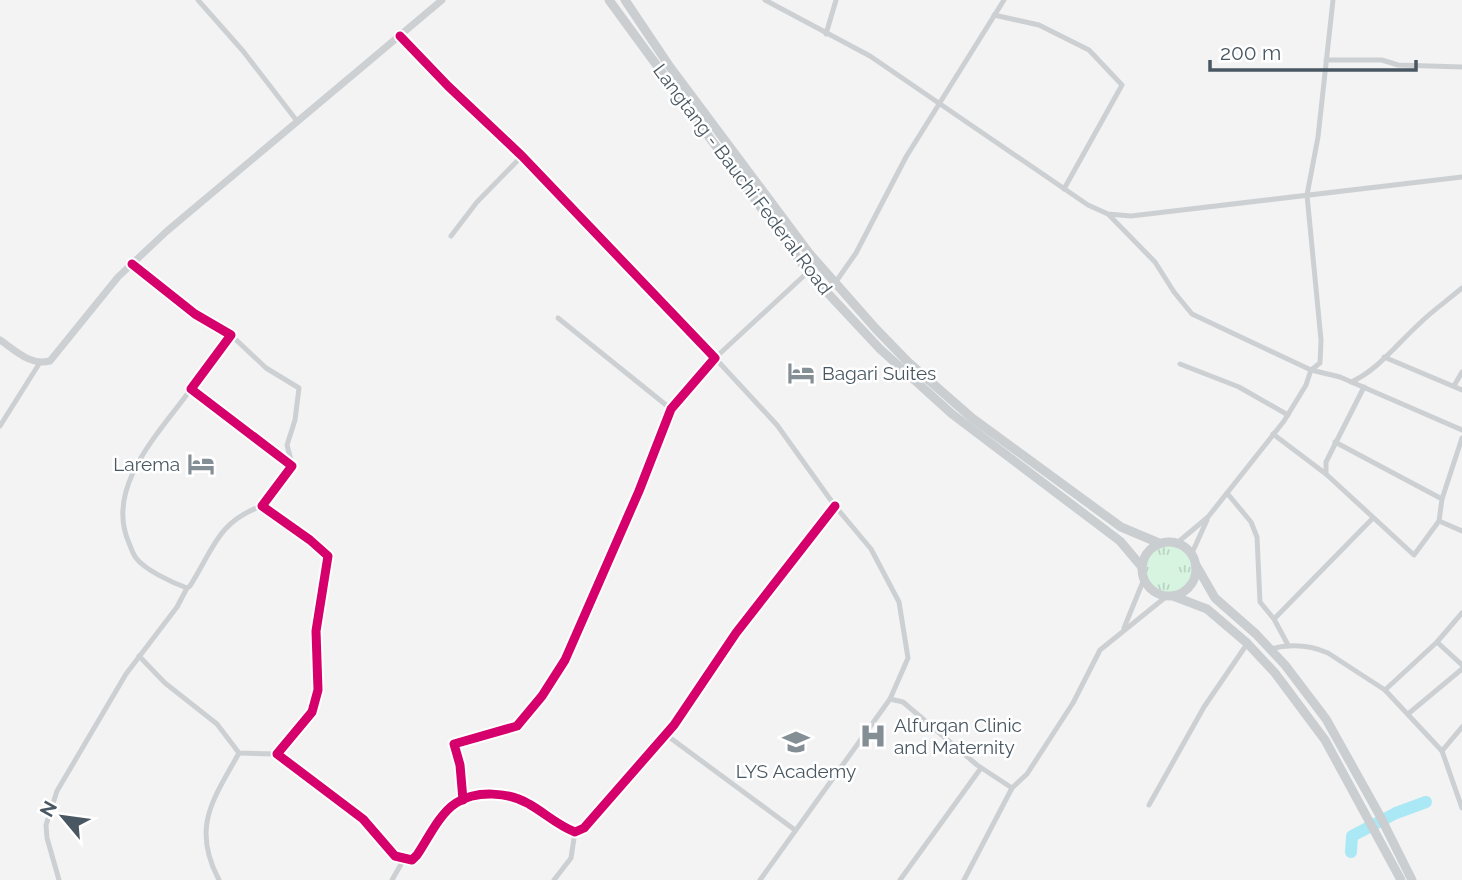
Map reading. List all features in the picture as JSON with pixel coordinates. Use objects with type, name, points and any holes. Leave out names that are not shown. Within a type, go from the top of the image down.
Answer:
[{"type":"main road","name":"Langtang - Bauchi Federal Road","points":[[609,0],[808,272],[880,349],[969,428],[1120,541],[1142,567]]},
{"type":"main road","name":"Langtang - Bauchi Federal Road","points":[[625,0],[670,67],[809,253],[908,362],[972,418],[1121,527],[1159,543]]},
{"type":"main road","points":[[1401,880],[1383,834],[1379,814],[1326,719],[1285,665],[1215,598],[1192,553],[1177,543],[1159,543],[1145,555],[1142,567],[1144,579],[1156,593],[1206,609],[1247,643],[1275,673],[1316,726],[1368,819],[1383,834],[1412,880]]},
{"type":"main road","points":[[1170,596],[1185,591],[1193,582],[1196,565]]},
{"type":"street","points":[[198,0],[243,51],[297,121]]},
{"type":"street","points":[[0,340],[29,360],[39,364],[50,361],[118,277],[167,231],[442,0]]},
{"type":"street","points":[[765,0],[870,56],[1088,205],[1108,214],[1131,216],[1462,177]]},
{"type":"street","points":[[827,34],[836,0]]},
{"type":"street","points":[[835,283],[856,253],[906,157],[1004,0]]},
{"type":"street","points":[[1177,543],[1208,517],[1287,415],[1306,385],[1311,370],[1320,363],[1321,340],[1307,195],[1318,136],[1333,0]]},
{"type":"street","points":[[994,15],[1039,25],[1089,50],[1122,85],[1064,189]]},
{"type":"street","points":[[400,36],[425,64],[522,156],[777,425],[835,506],[871,549],[899,602],[908,657],[890,699],[760,880]]},
{"type":"street","points":[[1325,60],[1382,60],[1398,65],[1462,67]]},
{"type":"street","points":[[451,236],[484,194],[522,156]]},
{"type":"street","points":[[1108,214],[1155,262],[1174,292],[1192,313],[1311,370],[1364,387],[1462,430]]},
{"type":"street","points":[[132,264],[195,314],[231,335],[266,368],[299,388],[295,420],[287,445],[292,466]]},
{"type":"street","points":[[463,800],[460,765],[454,744],[517,726],[542,696],[565,660],[639,491],[671,409],[715,358],[808,272]]},
{"type":"street","points":[[1351,382],[1359,379],[1462,288]]},
{"type":"street","points":[[558,318],[671,409]]},
{"type":"street","points":[[187,588],[175,584],[135,558],[123,530],[123,503],[140,460],[231,335]]},
{"type":"street","points":[[1384,357],[1462,390]]},
{"type":"street","points":[[0,426],[39,364]]},
{"type":"street","points":[[1180,364],[1239,387],[1287,415]]},
{"type":"street","points":[[1454,386],[1462,372]]},
{"type":"street","points":[[1326,474],[1326,462],[1364,387]]},
{"type":"street","points":[[191,389],[292,466]]},
{"type":"street","points":[[1273,434],[1326,474],[1414,555],[1439,521],[1442,499],[1459,461],[1462,438]]},
{"type":"street","points":[[1335,442],[1442,499]]},
{"type":"street","points":[[60,880],[47,838],[46,825],[57,791],[126,674],[177,607],[220,536],[235,518],[262,506],[292,466]]},
{"type":"street","points":[[1227,493],[1254,528],[1257,537],[1260,601],[1274,619],[1288,645]]},
{"type":"street","points":[[262,506],[317,545],[328,556],[316,631],[318,690],[312,712],[277,754]]},
{"type":"street","points":[[239,753],[277,754],[363,819],[395,856],[404,859],[412,860],[441,818],[456,803],[483,794],[503,795],[528,803],[560,826],[575,832],[584,828],[674,724],[736,633],[835,506]]},
{"type":"street","points":[[1192,553],[1208,517]]},
{"type":"street","points":[[1274,619],[1373,518]]},
{"type":"street","points":[[1439,521],[1462,531]]},
{"type":"street","points":[[1123,630],[1144,579]]},
{"type":"street","points":[[964,880],[1012,788],[1027,774],[1073,703],[1100,650],[1170,596]]},
{"type":"street","points":[[1385,690],[1437,642],[1462,613]]},
{"type":"street","points":[[1408,714],[1462,667],[1437,642]]},
{"type":"street","points":[[1149,805],[1204,707],[1247,643]]},
{"type":"street","points":[[1270,649],[1288,645],[1318,649],[1385,690],[1442,751],[1462,808]]},
{"type":"street","points":[[139,656],[165,683],[217,724],[239,753]]},
{"type":"street","points":[[890,699],[903,702],[981,768],[1012,788]]},
{"type":"street","points":[[1442,751],[1462,727]]},
{"type":"street","points":[[665,734],[794,830]]},
{"type":"street","points":[[219,880],[209,861],[204,837],[212,802],[239,753]]},
{"type":"street","points":[[900,880],[981,768]]},
{"type":"street","points":[[554,880],[571,858],[575,832]]},
{"type":"street","points":[[392,880],[404,859]]},
{"type":"green space","points":[[1169,545],[1186,552],[1193,569],[1186,586],[1169,593],[1152,586],[1145,569],[1152,552]]},
{"type":"waterway","points":[[1351,852],[1352,836],[1396,813],[1426,802]]},
{"type":"cycle path","points":[[400,36],[522,156],[715,358],[671,409],[639,491],[565,660],[542,696],[517,726],[454,744],[460,765],[463,800]]},
{"type":"cycle path","points":[[132,264],[195,314],[231,335],[191,389],[292,466],[262,506],[328,556],[316,631],[318,690],[312,712],[277,754],[363,819],[395,856],[412,860],[450,808],[464,799],[483,794],[521,800],[575,832],[584,828],[674,725],[736,633],[835,506]]},
{"type":"place","name":"Bagari Suites","points":[[801,373]]},
{"type":"place","name":"Larema","points":[[201,464]]},
{"type":"place","name":"Alfurqan Clinic and Maternity","points":[[873,736]]},
{"type":"place","name":"LYS Academy","points":[[796,742]]}]
